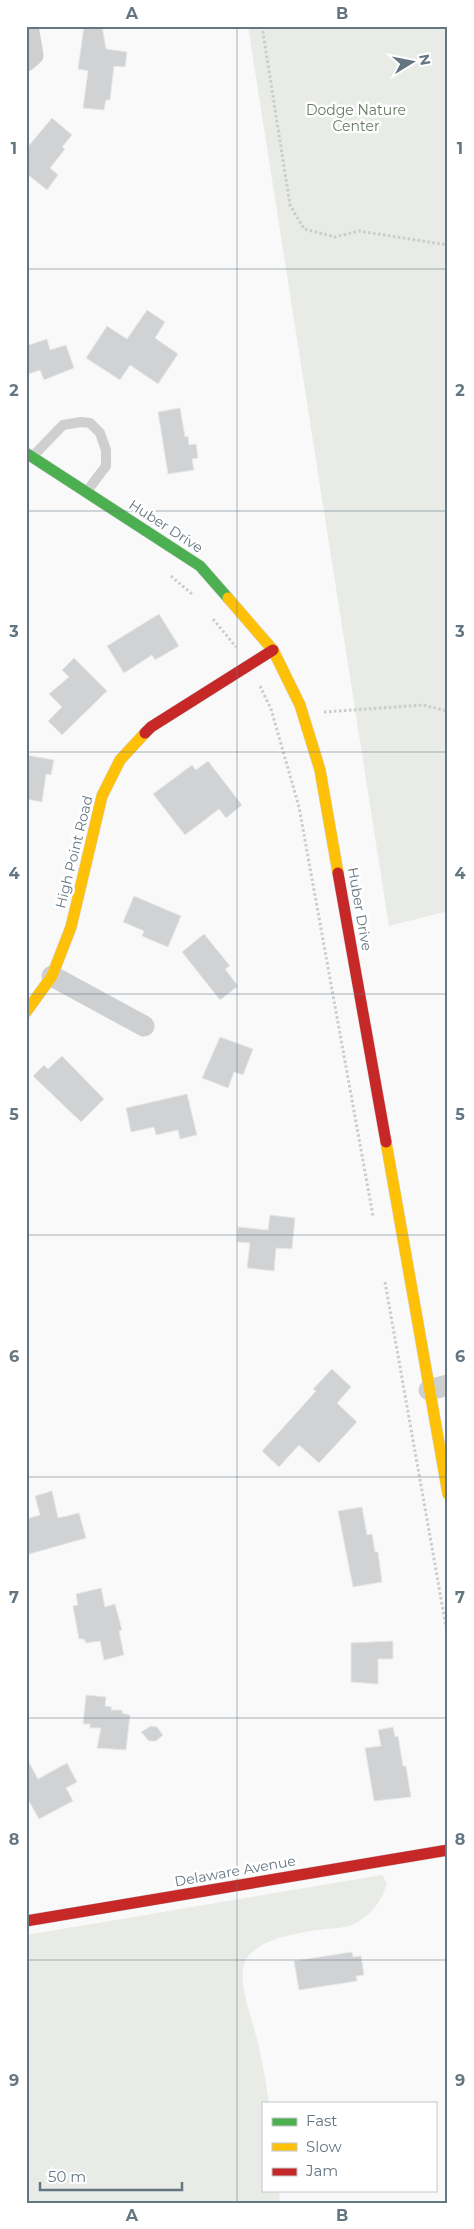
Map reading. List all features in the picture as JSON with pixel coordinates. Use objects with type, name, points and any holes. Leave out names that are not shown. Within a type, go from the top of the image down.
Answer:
[{"type":"street","points":[[26,61],[33,54],[28,26]]},
{"type":"street","name":"Huber Drive","points":[[29,455],[200,566],[273,650],[304,716],[320,770],[439,1387],[448,1494]]},
{"type":"street","name":"High Point Road","points":[[26,1012],[52,976],[71,927],[102,796],[120,760],[151,727],[273,650]]},
{"type":"street","points":[[52,976],[144,1026]]},
{"type":"street","name":"Delaware Avenue","points":[[26,1921],[448,1850]]},
{"type":"lane","points":[[29,455],[63,425],[81,422],[90,423],[100,433],[106,450],[106,466],[86,492]]},
{"type":"path","points":[[262,26],[290,205],[304,229],[335,238],[359,231],[448,245]]},
{"type":"path","points":[[165,571],[194,596]]},
{"type":"path","points":[[213,619],[250,664],[271,709],[299,807],[375,1224]]},
{"type":"path","points":[[304,716],[338,710],[423,705],[448,711]]},
{"type":"path","points":[[385,1281],[448,1638]]},
{"type":"green space","name":"Dodge Nature Center","points":[[248,26],[448,26],[448,911],[389,926]]},
{"type":"green space","points":[[382,1875],[387,1883],[382,1896],[364,1918],[346,1927],[303,1932],[264,1944],[247,1959],[243,1969],[245,1998],[259,2047],[269,2102],[262,2102],[262,2192],[279,2192],[280,2203],[26,2203],[26,1935]]},
{"type":"building","points":[[84,26],[102,26],[106,49],[127,52],[125,67],[114,66],[110,100],[106,100],[104,110],[83,108],[88,71],[78,69]]},
{"type":"building","points":[[52,118],[72,135],[62,147],[65,149],[50,168],[58,175],[47,190],[26,173],[26,149]]},
{"type":"building","points":[[147,310],[165,322],[155,338],[178,354],[158,384],[130,365],[120,380],[86,358],[107,326],[127,339]]},
{"type":"building","points":[[47,339],[50,350],[66,345],[74,368],[44,380],[40,370],[26,375],[26,346]]},
{"type":"building","points":[[180,408],[185,437],[188,436],[189,445],[196,444],[198,458],[192,459],[194,470],[168,474],[158,412]]},
{"type":"building","points":[[159,614],[179,646],[155,660],[152,655],[124,673],[107,646]]},
{"type":"building","points":[[74,658],[107,691],[62,735],[48,721],[62,707],[49,694],[69,677],[62,670]]},
{"type":"building","points":[[26,755],[54,760],[51,775],[46,774],[42,802],[26,799]]},
{"type":"building","points":[[208,761],[242,805],[226,818],[219,809],[185,835],[153,794],[192,765],[196,770]]},
{"type":"building","points":[[134,896],[181,916],[168,947],[142,936],[144,931],[123,922]]},
{"type":"building","points":[[204,934],[230,966],[225,969],[238,986],[220,1000],[182,952]]},
{"type":"building","points":[[220,1037],[253,1049],[243,1075],[234,1072],[228,1088],[202,1078]]},
{"type":"building","points":[[62,1056],[104,1099],[81,1122],[33,1076],[44,1065],[48,1069]]},
{"type":"building","points":[[187,1094],[197,1135],[180,1139],[178,1130],[156,1135],[154,1127],[131,1132],[126,1108]]},
{"type":"building","points":[[270,1215],[295,1218],[292,1249],[276,1248],[274,1271],[247,1268],[250,1243],[237,1242],[238,1227],[268,1230]]},
{"type":"building","points":[[332,1369],[351,1387],[337,1403],[357,1422],[319,1463],[299,1445],[279,1467],[262,1451],[316,1391],[313,1389]]},
{"type":"building","points":[[52,1491],[58,1518],[79,1513],[86,1538],[26,1555],[26,1519],[40,1515],[35,1496]]},
{"type":"building","points":[[362,1507],[367,1535],[372,1534],[375,1552],[378,1552],[382,1582],[353,1587],[338,1511]]},
{"type":"building","points":[[101,1588],[105,1607],[115,1604],[122,1630],[119,1631],[124,1655],[104,1660],[100,1641],[86,1643],[84,1639],[79,1639],[73,1606],[78,1605],[76,1594]]},
{"type":"building","points":[[393,1641],[393,1659],[378,1659],[378,1684],[351,1682],[351,1643]]},
{"type":"building","points":[[86,1695],[106,1697],[105,1706],[112,1707],[111,1710],[122,1710],[122,1713],[130,1715],[126,1750],[97,1748],[101,1728],[90,1728],[90,1724],[83,1724]]},
{"type":"building","points":[[151,1726],[157,1727],[163,1735],[156,1741],[149,1741],[141,1732]]},
{"type":"building","points":[[393,1727],[395,1737],[398,1736],[403,1766],[406,1766],[411,1797],[374,1801],[365,1748],[381,1746],[378,1730]]},
{"type":"building","points":[[26,1757],[38,1779],[67,1763],[77,1782],[66,1788],[73,1801],[39,1819],[26,1796]]},
{"type":"building","points":[[352,1952],[353,1957],[361,1956],[364,1975],[356,1976],[357,1981],[299,1990],[294,1961]]},
{"type":"traffic: fast","points":[[26,453],[200,566],[228,598]]},
{"type":"traffic: slow","points":[[228,598],[273,650],[300,705],[320,770],[338,873]]},
{"type":"traffic: slow","points":[[26,1012],[52,976],[71,927],[102,796],[120,760],[145,733]]},
{"type":"traffic: slow","points":[[386,1142],[448,1494]]},
{"type":"traffic: jam","points":[[145,733],[151,727],[273,650]]},
{"type":"traffic: jam","points":[[338,873],[386,1142]]},
{"type":"traffic: jam","points":[[26,1921],[448,1850]]}]
